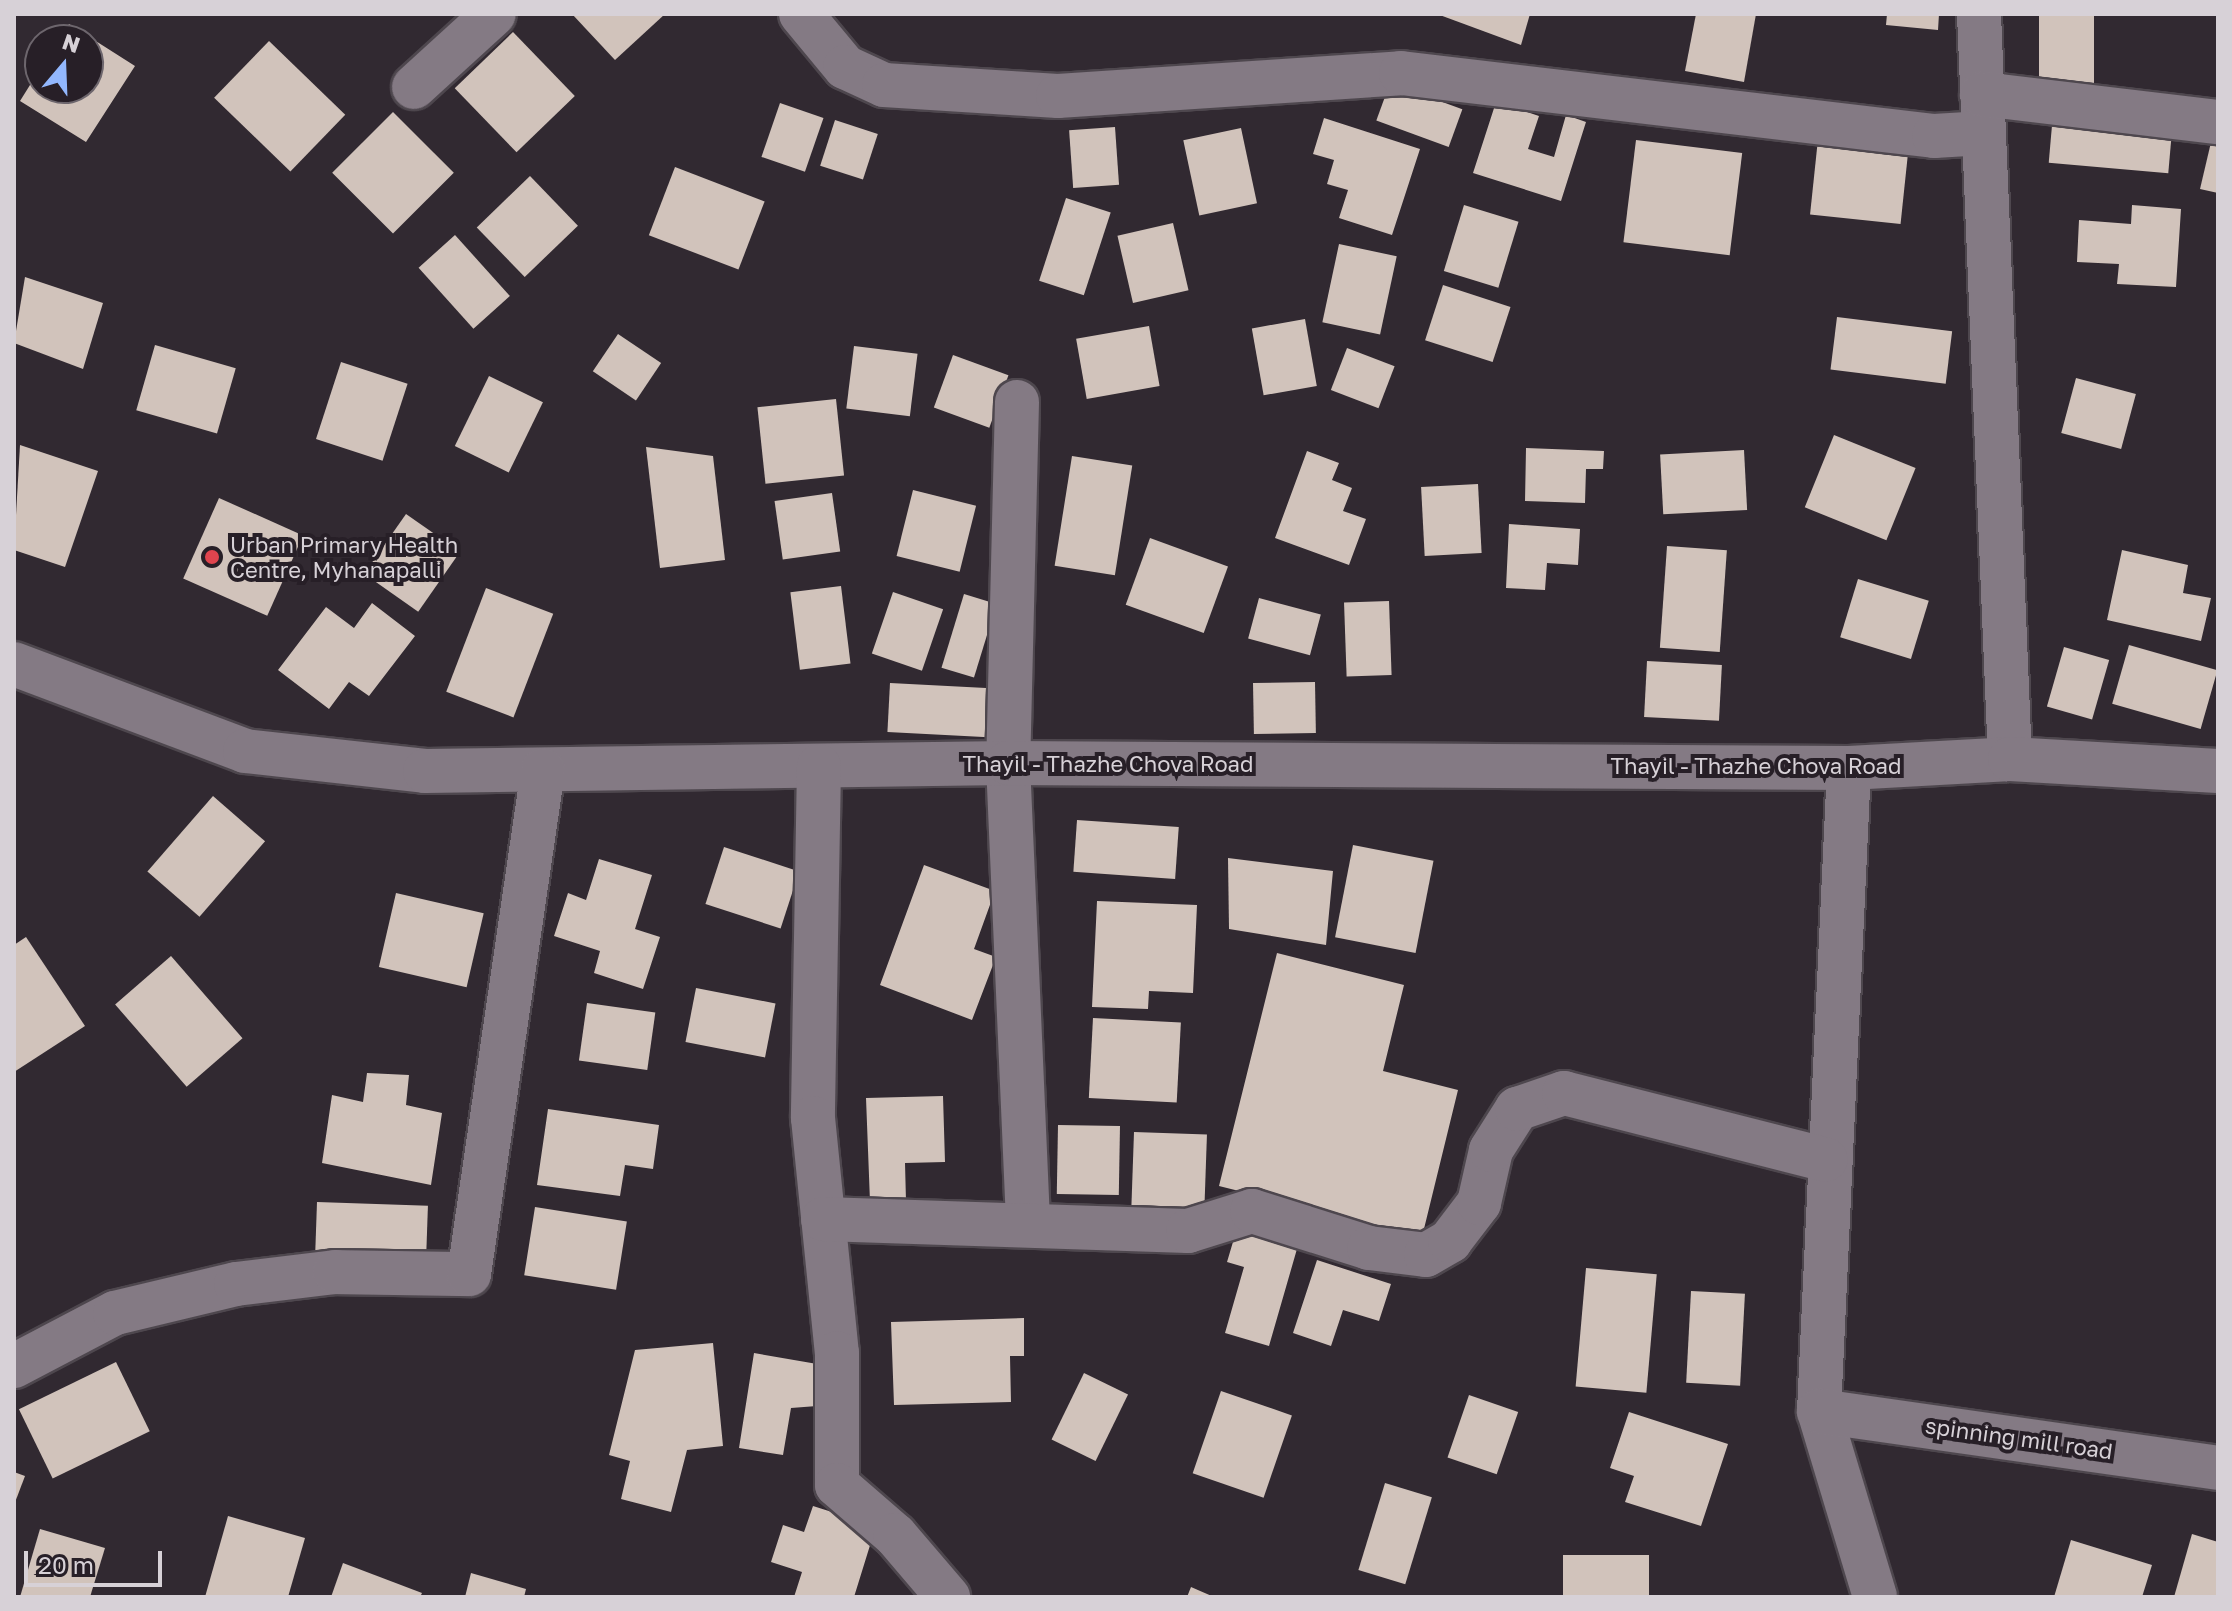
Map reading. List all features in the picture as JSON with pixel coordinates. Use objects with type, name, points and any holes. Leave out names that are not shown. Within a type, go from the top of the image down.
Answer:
[{"type":"street","points":[[414,87],[494,14]]},
{"type":"street","points":[[801,14],[845,67],[884,85],[1058,96],[1401,73],[1934,136],[1983,114],[2218,122]]},
{"type":"street","points":[[1979,14],[2010,759]]},
{"type":"street","points":[[1017,402],[1008,763],[1028,1223]]},
{"type":"street","name":"Thayil - Thazhe Chova Road","points":[[14,664],[245,751],[425,771],[1008,763],[1849,768],[2010,759],[2218,771]]},
{"type":"street","points":[[819,766],[813,1118],[837,1353],[837,1485],[895,1535],[948,1597]]},
{"type":"street","points":[[1849,768],[1826,1160],[1819,1411],[1875,1597]]},
{"type":"street","points":[[14,1366],[115,1313],[236,1284],[335,1272],[469,1274],[543,770]]},
{"type":"street","points":[[823,1219],[1028,1223],[1188,1231],[1252,1211],[1369,1248],[1426,1255],[1450,1241],[1479,1203],[1491,1150],[1517,1109],[1564,1093],[1826,1160]]},
{"type":"street","name":"spinning mill road","points":[[1819,1411],[2218,1468]]},
{"type":"building","points":[[572,14],[665,14],[615,60]]},
{"type":"building","points":[[1437,14],[1530,14],[1521,45]]},
{"type":"building","points":[[1696,14],[1756,14],[1744,82],[1685,71]]},
{"type":"building","points":[[1887,14],[1939,14],[1938,30],[1886,25]]},
{"type":"building","points":[[2039,14],[2094,14],[2094,96],[2039,96]]},
{"type":"building","points":[[513,32],[575,96],[517,152],[455,88]]},
{"type":"building","points":[[269,41],[345,115],[290,171],[214,98]]},
{"type":"building","points":[[104,46],[135,66],[86,142],[25,104],[104,104]]},
{"type":"building","points":[[1390,83],[1462,109],[1449,147],[1376,121]]},
{"type":"building","points":[[1496,102],[1539,116],[1528,149],[1554,157],[1566,115],[1586,122],[1561,201],[1473,173]]},
{"type":"building","points":[[780,103],[823,118],[805,172],[761,157]]},
{"type":"building","points":[[393,112],[454,173],[393,234],[332,173]]},
{"type":"building","points":[[2053,114],[2173,124],[2168,173],[2049,163]]},
{"type":"building","points":[[1324,118],[1420,149],[1392,235],[1339,218],[1348,190],[1327,184],[1334,160],[1313,154]]},
{"type":"building","points":[[835,120],[878,134],[863,180],[820,166]]},
{"type":"building","points":[[1115,127],[1119,185],[1073,188],[1069,130]]},
{"type":"building","points":[[1241,128],[1257,203],[1199,216],[1183,140]]},
{"type":"building","points":[[2212,138],[2218,139],[2218,193],[2200,189]]},
{"type":"building","points":[[1818,139],[1909,149],[1901,224],[1810,215]]},
{"type":"building","points":[[1636,140],[1742,153],[1730,255],[1623,242]]},
{"type":"building","points":[[675,167],[765,201],[738,270],[649,235]]},
{"type":"building","points":[[530,176],[578,226],[525,277],[477,227]]},
{"type":"building","points":[[1066,198],[1111,213],[1084,295],[1039,281]]},
{"type":"building","points":[[1464,205],[1519,222],[1498,288],[1444,271]]},
{"type":"building","points":[[2132,205],[2181,209],[2176,287],[2117,284],[2119,264],[2077,262],[2079,220],[2131,224]]},
{"type":"building","points":[[1173,223],[1189,290],[1133,303],[1117,236]]},
{"type":"building","points":[[455,235],[510,296],[473,329],[419,268]]},
{"type":"building","points":[[1339,244],[1397,256],[1380,335],[1322,322]]},
{"type":"building","points":[[25,277],[103,303],[83,369],[14,343]]},
{"type":"building","points":[[1443,285],[1511,307],[1493,362],[1425,340]]},
{"type":"building","points":[[1837,317],[1952,331],[1946,384],[1831,370]]},
{"type":"building","points":[[1305,319],[1317,386],[1264,395],[1252,328]]},
{"type":"building","points":[[1149,326],[1160,386],[1087,399],[1076,339]]},
{"type":"building","points":[[618,334],[661,363],[636,400],[593,371]]},
{"type":"building","points":[[155,345],[236,368],[217,434],[136,410]]},
{"type":"building","points":[[854,346],[918,354],[910,416],[846,409]]},
{"type":"building","points":[[1347,348],[1395,366],[1378,408],[1331,390]]},
{"type":"building","points":[[953,355],[1008,375],[989,428],[934,408]]},
{"type":"building","points":[[341,362],[408,384],[383,461],[316,439]]},
{"type":"building","points":[[489,376],[543,402],[509,472],[455,446]]},
{"type":"building","points":[[2076,378],[2136,394],[2121,449],[2061,433]]},
{"type":"building","points":[[836,399],[844,476],[765,484],[757,407]]},
{"type":"building","points":[[1834,435],[1916,468],[1886,540],[1805,507]]},
{"type":"building","points":[[20,445],[98,471],[65,567],[14,550]]},
{"type":"building","points":[[646,447],[713,456],[725,560],[660,568]]},
{"type":"building","points":[[1526,448],[1604,451],[1603,469],[1586,469],[1585,503],[1525,501]]},
{"type":"building","points":[[1744,450],[1747,510],[1663,514],[1660,454]]},
{"type":"building","points":[[1307,451],[1339,463],[1332,480],[1352,488],[1343,511],[1366,519],[1349,565],[1275,538]]},
{"type":"building","points":[[1072,456],[1132,466],[1115,575],[1055,566]]},
{"type":"building","points":[[1478,484],[1482,553],[1425,556],[1421,487]]},
{"type":"building","points":[[913,490],[976,506],[960,572],[897,556]]},
{"type":"building","points":[[832,493],[840,551],[783,559],[775,501]]},
{"type":"building","points":[[219,498],[303,535],[267,616],[183,578]]},
{"type":"building","points":[[406,514],[460,552],[418,612],[364,574]]},
{"type":"building","points":[[1509,524],[1580,529],[1578,565],[1547,563],[1545,590],[1506,588]]},
{"type":"building","points":[[1150,538],[1228,566],[1204,633],[1126,605]]},
{"type":"building","points":[[1667,546],[1727,550],[1720,652],[1660,648]]},
{"type":"building","points":[[2122,550],[2188,565],[2183,593],[2211,598],[2201,641],[2107,620]]},
{"type":"building","points":[[1858,579],[1929,601],[1911,659],[1840,637]]},
{"type":"building","points":[[841,586],[851,663],[800,670],[790,592]]},
{"type":"building","points":[[486,588],[553,614],[513,717],[446,692]]},
{"type":"building","points":[[893,592],[943,609],[922,671],[872,653]]},
{"type":"building","points":[[964,594],[997,604],[974,678],[941,668]]},
{"type":"building","points":[[1259,598],[1321,615],[1310,655],[1248,639]]},
{"type":"building","points":[[1389,601],[1392,675],[1347,677],[1344,603]]},
{"type":"building","points":[[372,603],[415,636],[369,696],[349,682],[329,709],[278,670],[326,607],[354,628]]},
{"type":"building","points":[[2129,645],[2217,670],[2201,729],[2112,704]]},
{"type":"building","points":[[2064,647],[2109,660],[2092,720],[2047,707]]},
{"type":"building","points":[[1647,661],[1722,665],[1719,721],[1644,717]]},
{"type":"building","points":[[1315,682],[1316,733],[1254,734],[1253,683]]},
{"type":"building","points":[[890,683],[991,688],[988,737],[887,732]]},
{"type":"building","points":[[213,796],[265,841],[199,917],[147,871]]},
{"type":"building","points":[[1077,820],[1179,827],[1175,879],[1073,872]]},
{"type":"building","points":[[1353,845],[1433,861],[1416,953],[1335,937]]},
{"type":"building","points":[[724,847],[799,871],[781,928],[705,904]]},
{"type":"building","points":[[1228,858],[1333,871],[1326,945],[1229,929]]},
{"type":"building","points":[[599,859],[652,875],[635,929],[660,937],[643,989],[594,973],[600,951],[554,936],[568,893],[586,900]]},
{"type":"building","points":[[924,865],[995,891],[974,949],[996,957],[972,1020],[880,985]]},
{"type":"building","points":[[396,893],[484,913],[467,987],[379,967]]},
{"type":"building","points":[[1097,901],[1197,905],[1193,993],[1149,991],[1148,1009],[1092,1007]]},
{"type":"building","points":[[26,937],[85,1026],[14,1072],[14,945]]},
{"type":"building","points":[[1277,953],[1404,985],[1383,1071],[1458,1090],[1422,1237],[1219,1186]]},
{"type":"building","points":[[171,956],[243,1038],[187,1087],[115,1005]]},
{"type":"building","points":[[696,988],[776,1003],[765,1057],[686,1042]]},
{"type":"building","points":[[587,1003],[655,1013],[647,1070],[579,1060]]},
{"type":"building","points":[[1093,1018],[1181,1023],[1177,1102],[1089,1098]]},
{"type":"building","points":[[367,1073],[409,1075],[406,1105],[442,1113],[431,1185],[322,1163],[332,1095],[363,1102]]},
{"type":"building","points":[[943,1096],[945,1162],[905,1163],[906,1201],[870,1202],[866,1098]]},
{"type":"building","points":[[548,1109],[659,1125],[653,1169],[625,1165],[620,1196],[537,1185]]},
{"type":"building","points":[[1058,1125],[1120,1126],[1119,1195],[1057,1194]]},
{"type":"building","points":[[1134,1132],[1207,1135],[1204,1208],[1131,1205]]},
{"type":"building","points":[[317,1202],[428,1206],[426,1257],[315,1253]]},
{"type":"building","points":[[535,1207],[627,1222],[616,1290],[524,1275]]},
{"type":"building","points":[[1238,1225],[1299,1242],[1269,1346],[1225,1333],[1244,1267],[1227,1262]]},
{"type":"building","points":[[1317,1260],[1391,1284],[1379,1321],[1343,1310],[1331,1346],[1293,1333]]},
{"type":"building","points":[[1586,1268],[1657,1274],[1646,1393],[1576,1387]]},
{"type":"building","points":[[1691,1291],[1745,1294],[1740,1386],[1686,1383]]},
{"type":"building","points":[[1024,1318],[1024,1356],[1010,1356],[1011,1402],[894,1405],[891,1322]]},
{"type":"building","points":[[713,1343],[723,1446],[687,1450],[671,1512],[621,1499],[630,1461],[609,1455],[635,1350]]},
{"type":"building","points":[[754,1353],[823,1365],[817,1406],[791,1408],[783,1455],[739,1448]]},
{"type":"building","points":[[116,1362],[150,1431],[53,1479],[19,1409]]},
{"type":"building","points":[[1084,1373],[1128,1394],[1096,1461],[1052,1440]]},
{"type":"building","points":[[1221,1391],[1292,1415],[1264,1498],[1193,1473]]},
{"type":"building","points":[[1469,1395],[1518,1412],[1497,1474],[1448,1457]]},
{"type":"building","points":[[1629,1412],[1728,1444],[1701,1526],[1625,1502],[1634,1476],[1610,1468]]},
{"type":"building","points":[[14,1472],[25,1476],[14,1505]]},
{"type":"building","points":[[1385,1483],[1432,1497],[1405,1584],[1358,1570]]},
{"type":"building","points":[[813,1506],[876,1526],[854,1597],[794,1597],[802,1572],[771,1562],[783,1525],[804,1532]]},
{"type":"building","points":[[228,1516],[305,1538],[288,1597],[205,1597]]},
{"type":"building","points":[[40,1529],[105,1548],[90,1597],[20,1597]]},
{"type":"building","points":[[2192,1534],[2218,1542],[2218,1597],[2174,1597]]},
{"type":"building","points":[[2071,1540],[2152,1565],[2142,1597],[2054,1597]]},
{"type":"building","points":[[1563,1555],[1649,1555],[1649,1597],[1563,1597]]},
{"type":"building","points":[[343,1563],[422,1593],[420,1597],[331,1597]]},
{"type":"building","points":[[471,1573],[526,1589],[524,1597],[465,1597]]},
{"type":"building","points":[[1191,1587],[1214,1597],[1187,1597]]},
{"type":"place","name":"Urban Primary Health Centre, Myhanapalli","points":[[212,557]]}]
